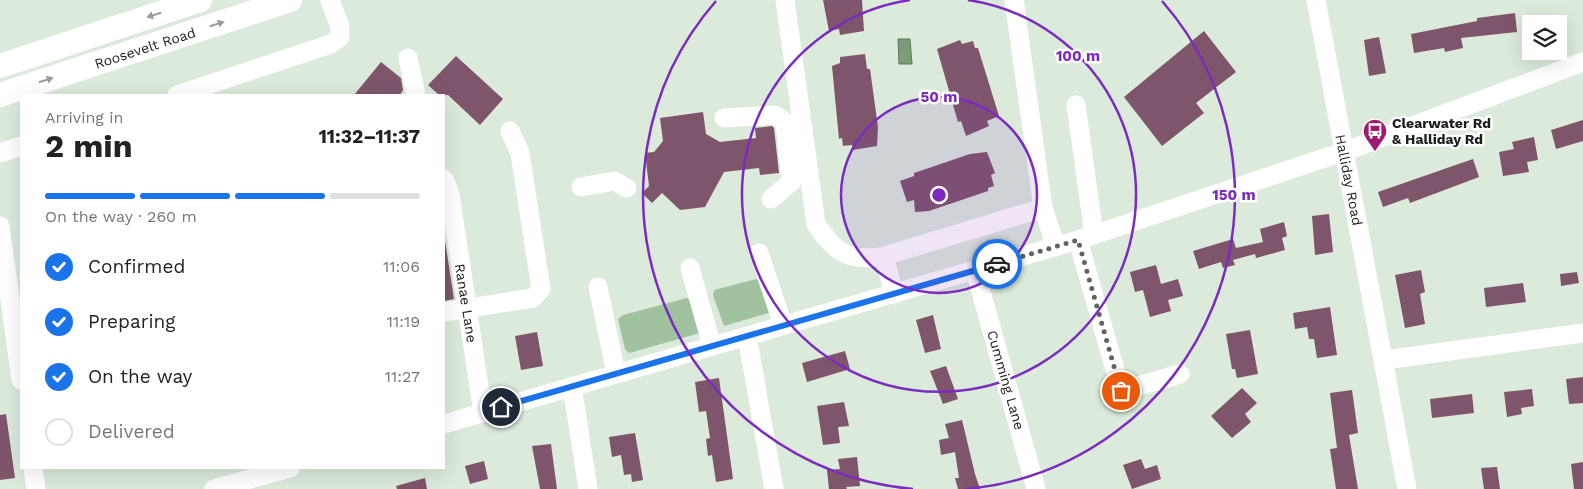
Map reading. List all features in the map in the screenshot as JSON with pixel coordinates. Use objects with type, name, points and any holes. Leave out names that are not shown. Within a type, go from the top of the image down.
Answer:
[{"type":"main road","name":"Roosevelt Road","points":[[0,66],[200,0]]},
{"type":"main road","name":"Roosevelt Road","points":[[0,95],[290,0]]},
{"type":"street","points":[[183,94],[214,89],[331,44],[340,37],[340,27],[330,0]]},
{"type":"street","points":[[785,0],[816,224],[826,239],[840,251],[854,258],[868,259],[884,256],[1044,208]]},
{"type":"street","points":[[1014,0],[1044,208],[1056,246]]},
{"type":"street","name":"Halliday Road","points":[[1316,0],[1343,152],[1384,360],[1406,489]]},
{"type":"street","points":[[408,58],[416,94]]},
{"type":"street","points":[[445,424],[1086,237],[1343,152],[1583,62]]},
{"type":"street","points":[[1076,105],[1086,237],[1121,391],[1180,374]]},
{"type":"street","points":[[724,118],[775,115],[785,122],[791,182],[771,199]]},
{"type":"street","points":[[445,312],[533,298],[541,289],[520,153],[510,131]]},
{"type":"street","points":[[0,153],[20,146]]},
{"type":"street","points":[[581,187],[614,181],[627,188]]},
{"type":"street","name":"Ranae Lane","points":[[447,186],[483,413]]},
{"type":"street","points":[[0,226],[20,373]]},
{"type":"street","points":[[759,253],[783,325]]},
{"type":"street","points":[[884,256],[894,294]]},
{"type":"street","points":[[690,268],[712,346]]},
{"type":"street","name":"Cumming Lane","points":[[975,270],[1036,489]]},
{"type":"street","points":[[598,287],[616,373]]},
{"type":"street","points":[[1384,360],[1583,334]]},
{"type":"street","points":[[747,336],[774,489]]},
{"type":"street","points":[[572,386],[588,489]]},
{"type":"street","points":[[33,469],[36,489]]},
{"type":"street","points":[[214,489],[283,469]]},
{"type":"shaded area","points":[[898,39],[910,39],[912,64],[899,64]]},
{"type":"shaded area","points":[[756,279],[767,286],[772,312],[724,326],[713,295],[714,290]]},
{"type":"shaded area","points":[[687,298],[698,307],[700,333],[629,353],[625,349],[618,319],[623,315]]},
{"type":"building","points":[[823,0],[862,0],[864,31],[840,35],[839,29],[829,31]]},
{"type":"building","points":[[1515,13],[1517,32],[1461,38],[1463,48],[1445,52],[1444,48],[1414,53],[1411,34],[1477,21],[1477,18]]},
{"type":"building","points":[[1204,31],[1236,72],[1196,103],[1204,113],[1162,146],[1124,97]]},
{"type":"building","points":[[1379,37],[1386,73],[1369,76],[1364,40]]},
{"type":"building","points":[[960,40],[962,44],[973,41],[975,48],[978,48],[999,116],[987,121],[989,126],[966,136],[961,121],[958,122],[937,49]]},
{"type":"building","points":[[865,54],[867,69],[870,69],[878,127],[877,146],[853,150],[852,145],[843,146],[842,138],[839,139],[832,66],[840,63],[840,57]]},
{"type":"building","points":[[456,56],[503,99],[480,125],[448,95],[438,94],[428,85]]},
{"type":"building","points":[[381,62],[401,78],[403,90],[401,94],[355,94]]},
{"type":"building","points":[[703,112],[706,134],[720,142],[756,138],[755,128],[772,126],[774,128],[779,173],[760,175],[759,168],[724,172],[705,207],[680,210],[662,193],[652,203],[642,193],[649,186],[645,153],[654,152],[663,141],[660,118]]},
{"type":"building","points":[[1583,120],[1583,141],[1556,149],[1551,130]]},
{"type":"building","points":[[1534,137],[1538,160],[1527,162],[1529,172],[1503,176],[1499,152],[1514,149],[1512,142]]},
{"type":"building","points":[[987,152],[995,173],[991,175],[994,186],[988,188],[988,191],[929,211],[915,212],[914,200],[907,202],[900,181],[914,176],[914,173],[970,154]]},
{"type":"building","points":[[1473,159],[1479,177],[1410,203],[1408,198],[1383,207],[1378,192]]},
{"type":"building","points":[[1329,214],[1333,252],[1315,255],[1312,216]]},
{"type":"building","points":[[1284,222],[1287,236],[1282,238],[1285,250],[1256,258],[1255,254],[1233,260],[1235,265],[1223,268],[1221,262],[1199,269],[1193,251],[1233,239],[1236,248],[1263,242],[1260,229]]},
{"type":"building","points":[[445,240],[454,299],[445,301]]},
{"type":"building","points":[[1156,265],[1161,284],[1178,279],[1183,296],[1168,300],[1171,311],[1150,317],[1143,290],[1135,292],[1130,272]]},
{"type":"building","points":[[1421,270],[1425,292],[1420,294],[1425,324],[1405,328],[1395,275]]},
{"type":"building","points":[[1577,272],[1579,283],[1561,286],[1560,274]]},
{"type":"building","points":[[1523,283],[1526,302],[1486,307],[1484,288]]},
{"type":"building","points":[[1330,307],[1337,355],[1317,358],[1314,339],[1309,339],[1307,327],[1295,329],[1293,313]]},
{"type":"building","points":[[933,315],[941,349],[925,353],[916,320]]},
{"type":"building","points":[[1250,330],[1258,374],[1237,378],[1235,369],[1232,369],[1226,334]]},
{"type":"building","points":[[537,332],[543,366],[521,370],[515,336]]},
{"type":"building","points":[[845,351],[850,369],[807,382],[802,363]]},
{"type":"building","points":[[946,366],[958,399],[943,404],[930,371]]},
{"type":"building","points":[[1583,377],[1583,403],[1569,404],[1566,379]]},
{"type":"building","points":[[719,378],[733,479],[716,482],[712,455],[708,456],[706,439],[710,438],[706,411],[699,412],[695,382]]},
{"type":"building","points":[[1242,388],[1257,403],[1245,414],[1251,422],[1232,438],[1211,416]]},
{"type":"building","points":[[1532,389],[1534,406],[1521,408],[1522,414],[1507,417],[1504,392]]},
{"type":"building","points":[[1352,390],[1358,433],[1349,435],[1358,489],[1336,489],[1330,449],[1337,448],[1330,393]]},
{"type":"building","points":[[1472,394],[1474,413],[1432,418],[1430,399]]},
{"type":"building","points":[[844,402],[849,426],[838,427],[840,443],[823,445],[817,406]]},
{"type":"building","points":[[6,414],[15,478],[0,480],[0,415]]},
{"type":"building","points":[[962,420],[980,489],[958,489],[955,478],[959,478],[955,452],[941,455],[939,440],[949,438],[945,424]]},
{"type":"building","points":[[635,433],[643,480],[632,482],[631,474],[624,475],[621,455],[612,457],[609,437]]},
{"type":"building","points":[[551,444],[557,489],[540,489],[532,446]]},
{"type":"building","points":[[857,457],[860,486],[846,487],[847,489],[829,489],[827,470],[840,469],[838,459]]},
{"type":"building","points":[[1141,459],[1145,469],[1157,465],[1161,479],[1132,489],[1123,465]]},
{"type":"building","points":[[484,461],[488,479],[470,484],[465,466]]},
{"type":"building","points":[[1583,462],[1583,489],[1574,489],[1571,464]]},
{"type":"building","points":[[1497,467],[1500,489],[1484,489],[1481,468]]},
{"type":"building","points":[[425,478],[427,489],[397,489],[396,486]]},
{"type":"way so far","points":[[997,264],[1078,240],[1121,391]]},
{"type":"place","name":"Clearwater Rd & Halliday Rd","points":[[1375,152]]},
{"type":"route","points":[[501,407],[997,264]]}]
